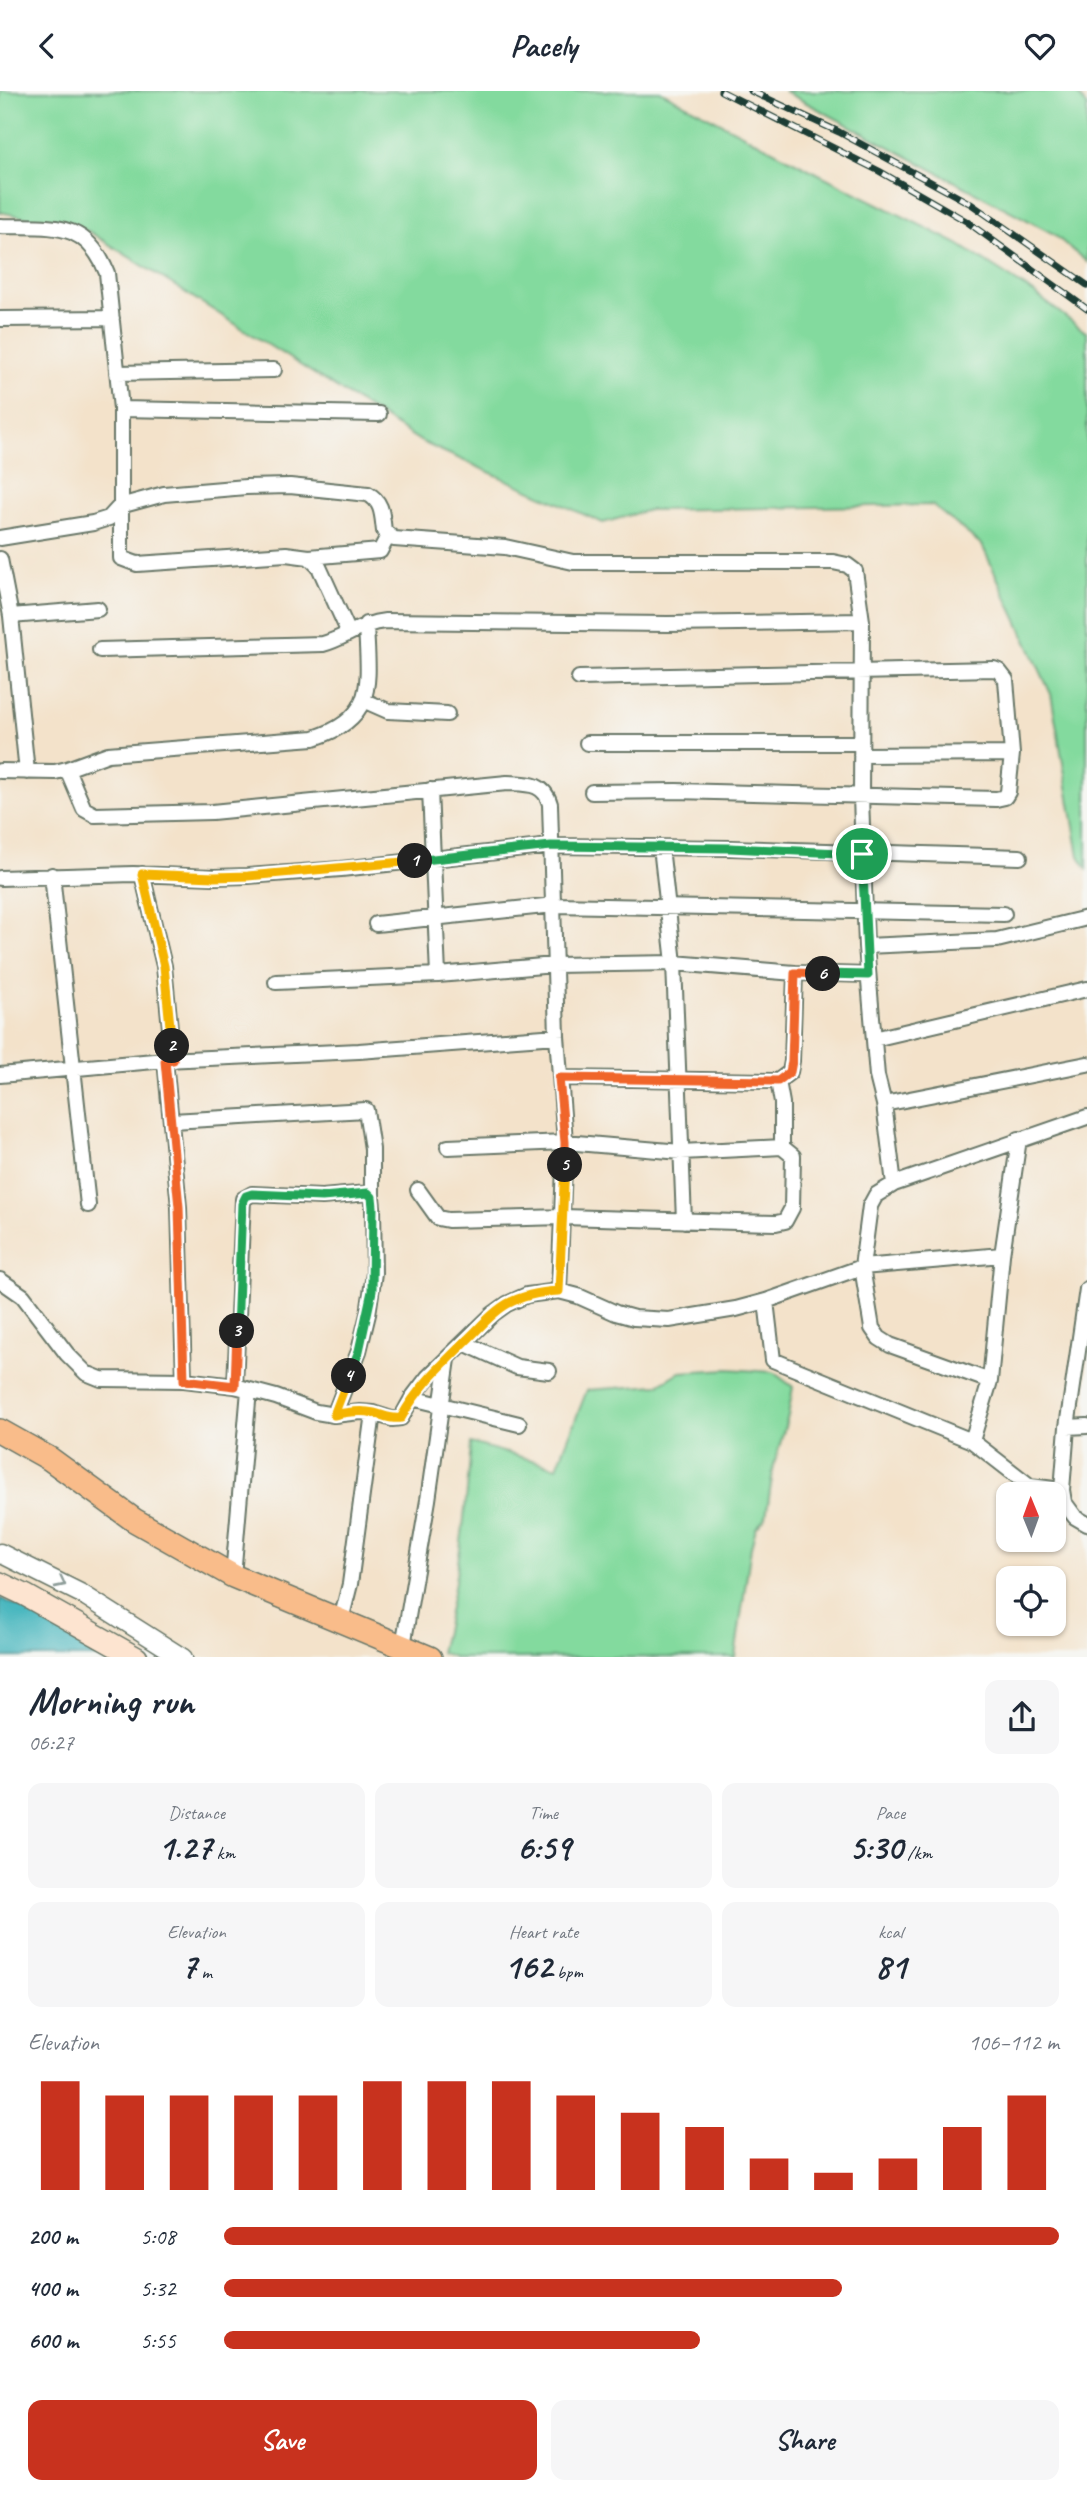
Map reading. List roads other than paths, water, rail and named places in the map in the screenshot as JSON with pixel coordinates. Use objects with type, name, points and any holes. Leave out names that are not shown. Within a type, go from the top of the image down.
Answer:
[{"type":"main road","points":[[0,1431],[50,1459],[134,1520],[233,1576],[430,1657]]},
{"type":"main road","points":[[0,1583],[25,1594],[137,1657]]},
{"type":"street","points":[[0,226],[59,228],[83,237],[99,253],[107,273],[121,409],[121,558],[137,565],[286,554],[309,557],[380,551],[388,536]]},
{"type":"street","points":[[0,319],[112,318]]},
{"type":"street","points":[[117,373],[274,370]]},
{"type":"street","points":[[121,409],[379,414]]},
{"type":"street","points":[[0,538],[93,523],[109,518],[120,506],[164,494],[290,486],[368,494],[377,499],[384,531],[394,539],[505,547],[573,562],[833,562],[847,565],[855,571],[862,621],[861,796],[864,912],[877,1076],[884,1104],[894,1184]]},
{"type":"street","points":[[309,557],[319,566],[349,633]]},
{"type":"street","points":[[0,559],[11,616],[27,772]]},
{"type":"street","points":[[11,616],[97,609]]},
{"type":"street","points":[[100,650],[323,644],[337,641],[366,624],[385,621],[668,624],[862,621]]},
{"type":"street","points":[[0,771],[55,772],[108,754],[314,738],[334,731],[347,724],[360,709],[363,700],[368,668],[366,624]]},
{"type":"street","points":[[579,678],[994,669],[1006,680],[1012,754],[1010,784],[1004,797],[996,799],[676,790],[592,792]]},
{"type":"street","points":[[363,700],[388,711],[447,714]]},
{"type":"street","points":[[587,743],[1012,754]]},
{"type":"street","points":[[67,769],[83,809],[95,815],[212,811],[507,783],[526,784],[540,788],[547,794],[550,804],[559,1078],[565,1142],[559,1291]]},
{"type":"street","points":[[430,790],[438,975]]},
{"type":"street","points":[[0,878],[142,874],[248,876],[551,846],[1020,857]]},
{"type":"street","points":[[661,847],[674,963],[684,1221]]},
{"type":"street","points":[[142,874],[164,966],[179,1207],[184,1380]]},
{"type":"street","points":[[52,875],[71,1069],[88,1205]]},
{"type":"street","points":[[376,924],[554,905],[1004,914]]},
{"type":"street","points":[[866,946],[998,940],[1087,918]]},
{"type":"street","points":[[276,982],[438,975],[554,965],[674,963],[795,973],[868,975]]},
{"type":"street","points":[[559,1078],[778,1081],[790,1072],[792,1061],[795,973]]},
{"type":"street","points":[[874,1039],[1087,989]]},
{"type":"street","points":[[1,1070],[71,1069],[169,1060],[359,1051],[557,1036]]},
{"type":"street","points":[[884,1104],[1087,1064]]},
{"type":"street","points":[[778,1081],[782,1103],[782,1147]]},
{"type":"street","points":[[172,1121],[366,1110],[372,1149],[374,1273],[359,1351],[334,1415]]},
{"type":"street","points":[[990,1381],[890,1345],[879,1338],[872,1328],[862,1267],[870,1206],[876,1195],[894,1184],[1087,1117]]},
{"type":"street","points":[[972,1441],[990,1381],[1002,1255],[1019,1139]]},
{"type":"street","points":[[418,1190],[438,1218],[448,1220],[564,1217],[776,1223],[785,1221],[792,1208],[793,1156],[782,1147],[681,1151],[565,1142],[448,1147]]},
{"type":"street","points":[[235,1386],[243,1199],[252,1194],[322,1197],[362,1192],[372,1197]]},
{"type":"street","points":[[0,1280],[23,1296],[67,1354],[86,1373],[101,1379],[184,1380],[235,1386],[316,1412],[334,1415],[347,1412],[373,1413],[392,1419],[401,1418],[428,1377],[464,1343],[507,1304],[527,1295],[559,1291],[634,1318],[669,1320],[766,1301],[862,1267],[1002,1255]]},
{"type":"street","points":[[1063,1482],[1067,1427],[1082,1369],[1087,1289]]},
{"type":"street","points":[[766,1301],[773,1360],[972,1441],[1025,1482]]},
{"type":"street","points":[[464,1343],[517,1367],[549,1371]]},
{"type":"street","points":[[403,1646],[448,1359]]},
{"type":"street","points":[[233,1576],[250,1390]]},
{"type":"street","points":[[412,1398],[519,1424]]},
{"type":"street","points":[[341,1620],[350,1584],[373,1413]]},
{"type":"street","points":[[1067,1427],[1087,1426]]},
{"type":"street","points":[[1066,1506],[1075,1517],[1087,1524]]},
{"type":"street","points":[[0,1553],[82,1594],[184,1657]]},
{"type":"water","points":[[0,1598],[40,1616],[119,1657],[0,1657]]},
{"type":"railway","points":[[721,91],[879,171],[966,221],[1087,309]]},
{"type":"railway","points":[[751,91],[839,132],[971,204],[1087,285]]}]
